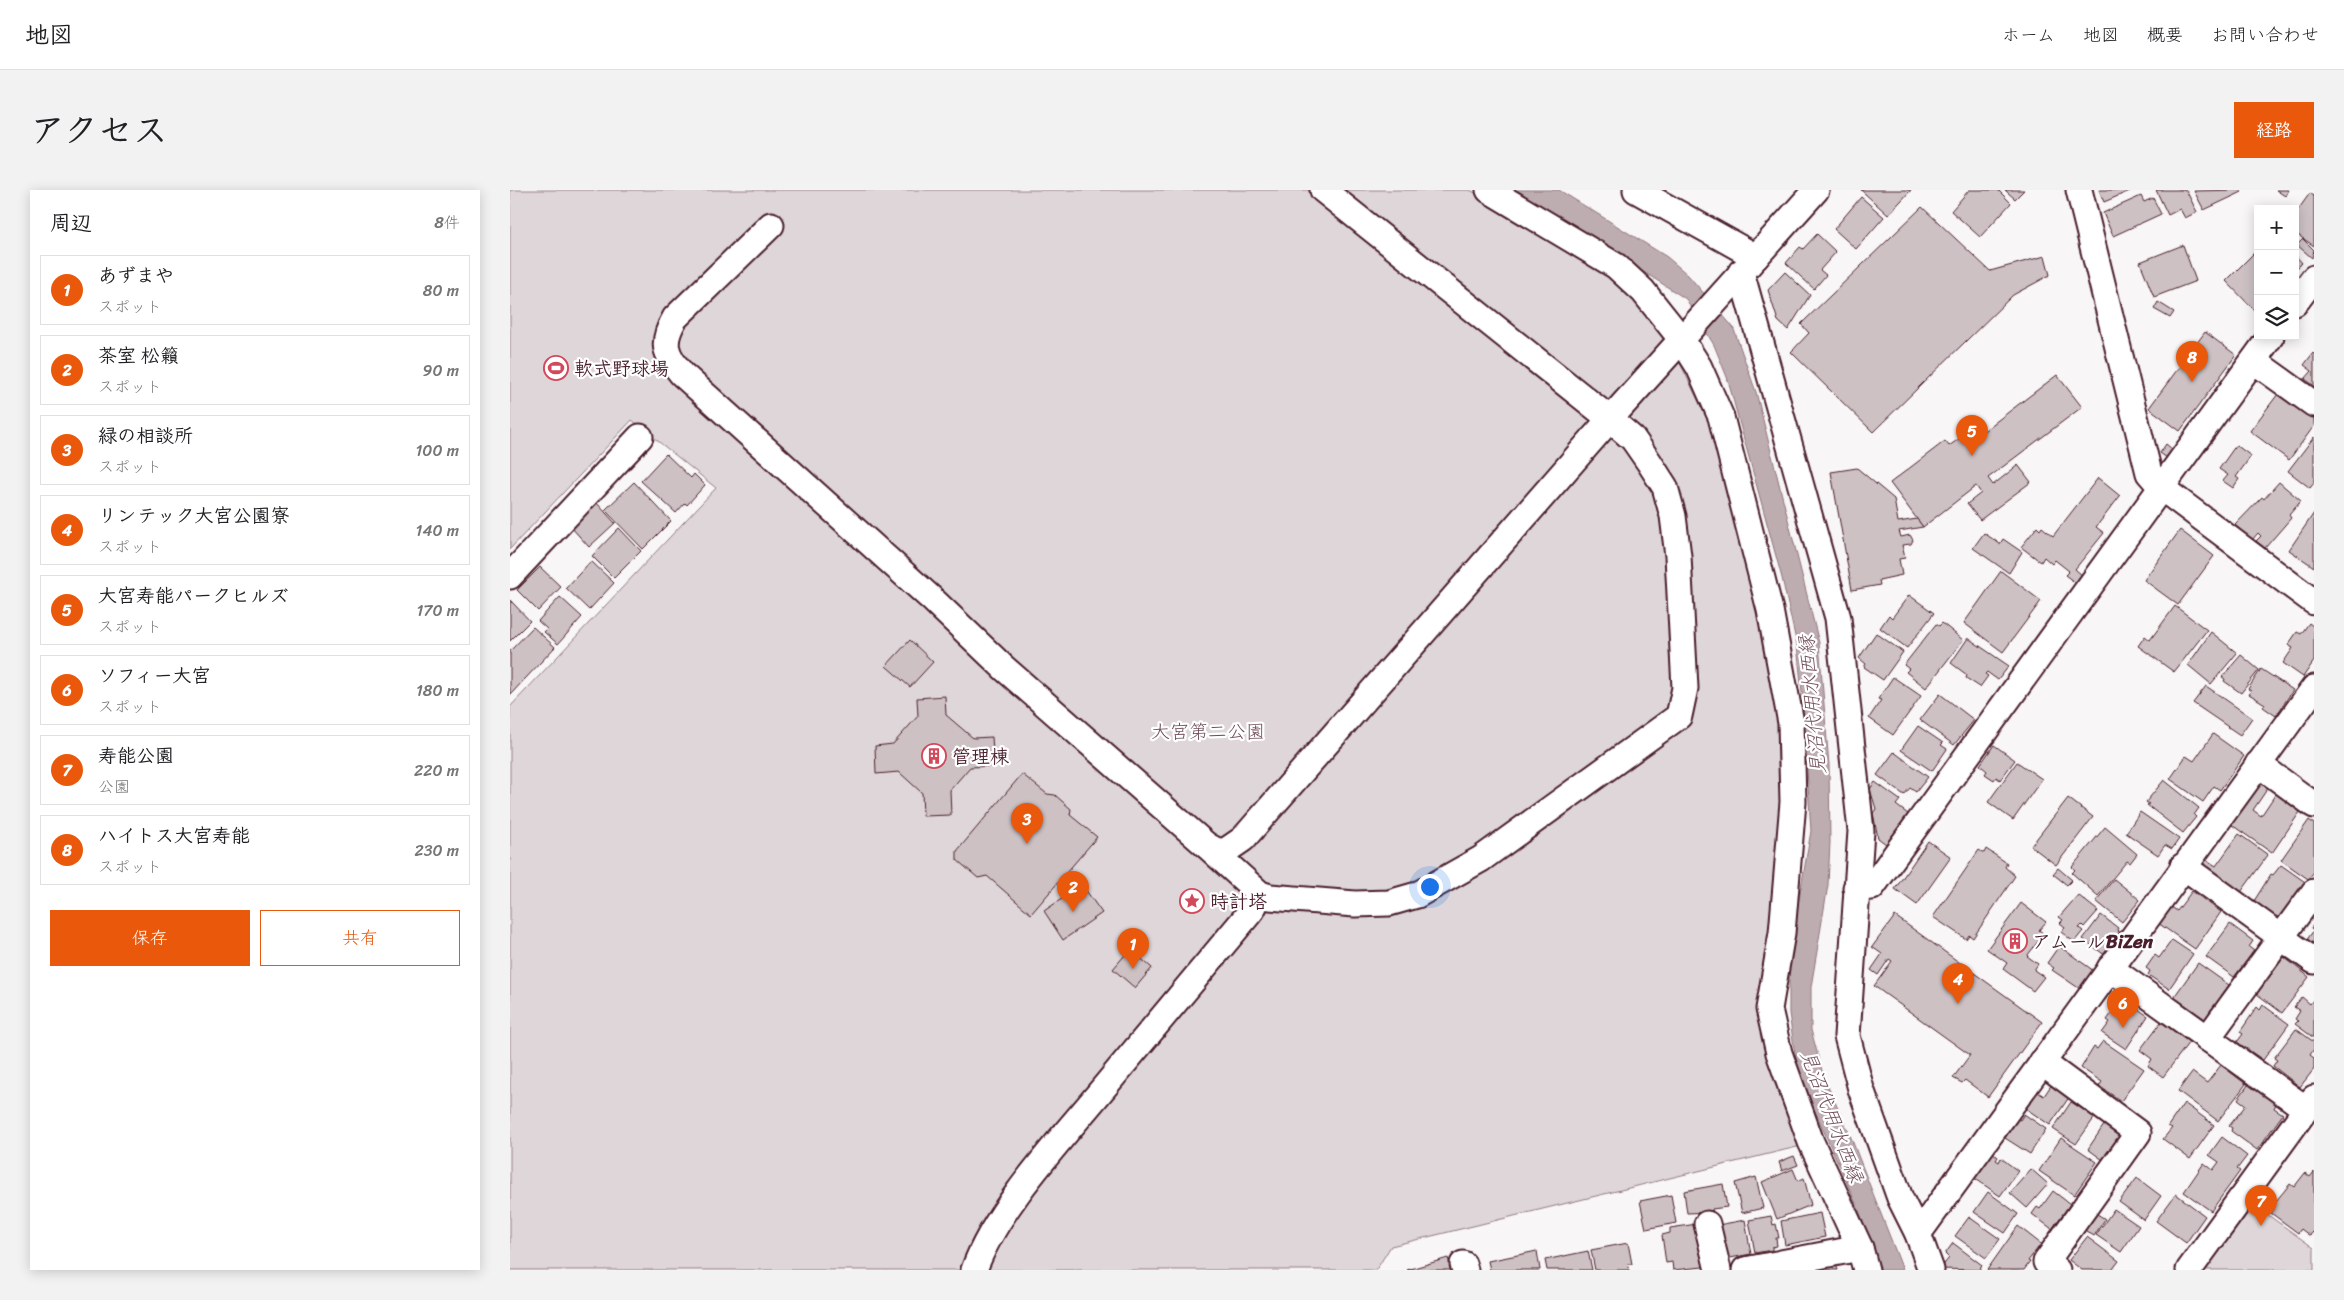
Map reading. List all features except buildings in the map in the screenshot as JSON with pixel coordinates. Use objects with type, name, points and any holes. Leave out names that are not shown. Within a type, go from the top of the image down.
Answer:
[{"type":"street","points":[[771,225],[675,318],[667,332],[666,350],[672,363],[682,374],[934,600],[1004,668],[1260,894],[1270,897],[1355,904],[1389,903],[1417,895],[1481,859],[1679,716],[1685,688],[1678,556],[1673,516],[1666,487],[1633,439],[1323,190]]},
{"type":"street","points":[[1489,190],[1616,266],[1687,334],[1698,367],[1721,417],[1770,610],[1791,723],[1793,802],[1782,933],[1769,1009],[1779,1052],[1808,1133],[1863,1259],[1745,1270]]},
{"type":"street","points":[[1636,190],[1743,271],[1838,618],[1861,832],[1847,1036],[1861,1089],[1900,1198],[1918,1234],[1931,1270]]},
{"type":"street","points":[[1206,845],[1224,852],[1243,839],[1610,419],[1816,190]]},
{"type":"street","points":[[2078,190],[2149,473],[2163,489],[2314,602]]},
{"type":"street","points":[[2299,298],[2314,278]]},
{"type":"street","points":[[1856,888],[1872,887],[2163,489],[2269,340]]},
{"type":"street","points":[[2254,361],[2314,404]]},
{"type":"street","points":[[510,576],[640,437]]},
{"type":"street","points":[[1918,1234],[2183,866],[2314,688]]},
{"type":"street","points":[[2258,764],[2314,806]]},
{"type":"street","points":[[2183,866],[2314,961]]},
{"type":"street","points":[[2207,1039],[2314,892]]},
{"type":"street","points":[[974,1270],[980,1254],[1005,1211],[1068,1131],[1252,910],[1260,894]]},
{"type":"street","points":[[2110,968],[2207,1039],[2310,1104],[2189,1270]]},
{"type":"street","points":[[2042,1062],[2138,1133],[2046,1262],[2057,1270]]},
{"type":"street","points":[[1707,1224],[1718,1270]]},
{"type":"green space","name":"大宮第二公園","points":[[510,190],[1470,190],[1609,272],[1636,300],[1664,338],[1663,343],[1681,365],[1713,431],[1726,492],[1747,552],[1777,718],[1780,820],[1771,922],[1761,979],[1764,1037],[1775,1084],[1801,1146],[1391,1246],[1376,1270],[510,1270],[510,707],[716,488],[632,420],[510,549]]},
{"type":"green space","points":[[2254,1205],[2314,1248],[2314,1270],[2206,1270]]},
{"type":"water","name":"見沼代用水西縁","points":[[1516,190],[1559,190],[1667,257],[1688,275],[1733,327],[1756,392],[1819,643],[1829,765],[1830,842],[1828,885],[1811,987],[1811,1030],[1824,1078],[1850,1135],[1903,1270],[1881,1270],[1858,1208],[1811,1102],[1796,1061],[1789,1013],[1789,956],[1811,831],[1802,692],[1797,645],[1782,578],[1727,377],[1714,345],[1686,299]]},
{"type":"place","name":"軟式野球場","points":[[556,368]]},
{"type":"place","name":"ハイトス大宮寿能","points":[[2192,382]]},
{"type":"place","name":"大宮寿能パークヒルズ","points":[[1972,456]]},
{"type":"place","name":"管理棟","points":[[934,756]]},
{"type":"place","name":"緑の相談所","points":[[1027,844]]},
{"type":"place","name":"時計塔","points":[[1192,901]]},
{"type":"place","name":"茶室 松籟","points":[[1073,912]]},
{"type":"place","name":"アムールBiZen","points":[[2015,941]]},
{"type":"place","name":"あずまや","points":[[1133,969]]},
{"type":"place","name":"リンテック大宮公園寮","points":[[1958,1004]]},
{"type":"place","name":"ソフィー大宮","points":[[2123,1028]]},
{"type":"place","name":"寿能公園","points":[[2261,1226]]}]
